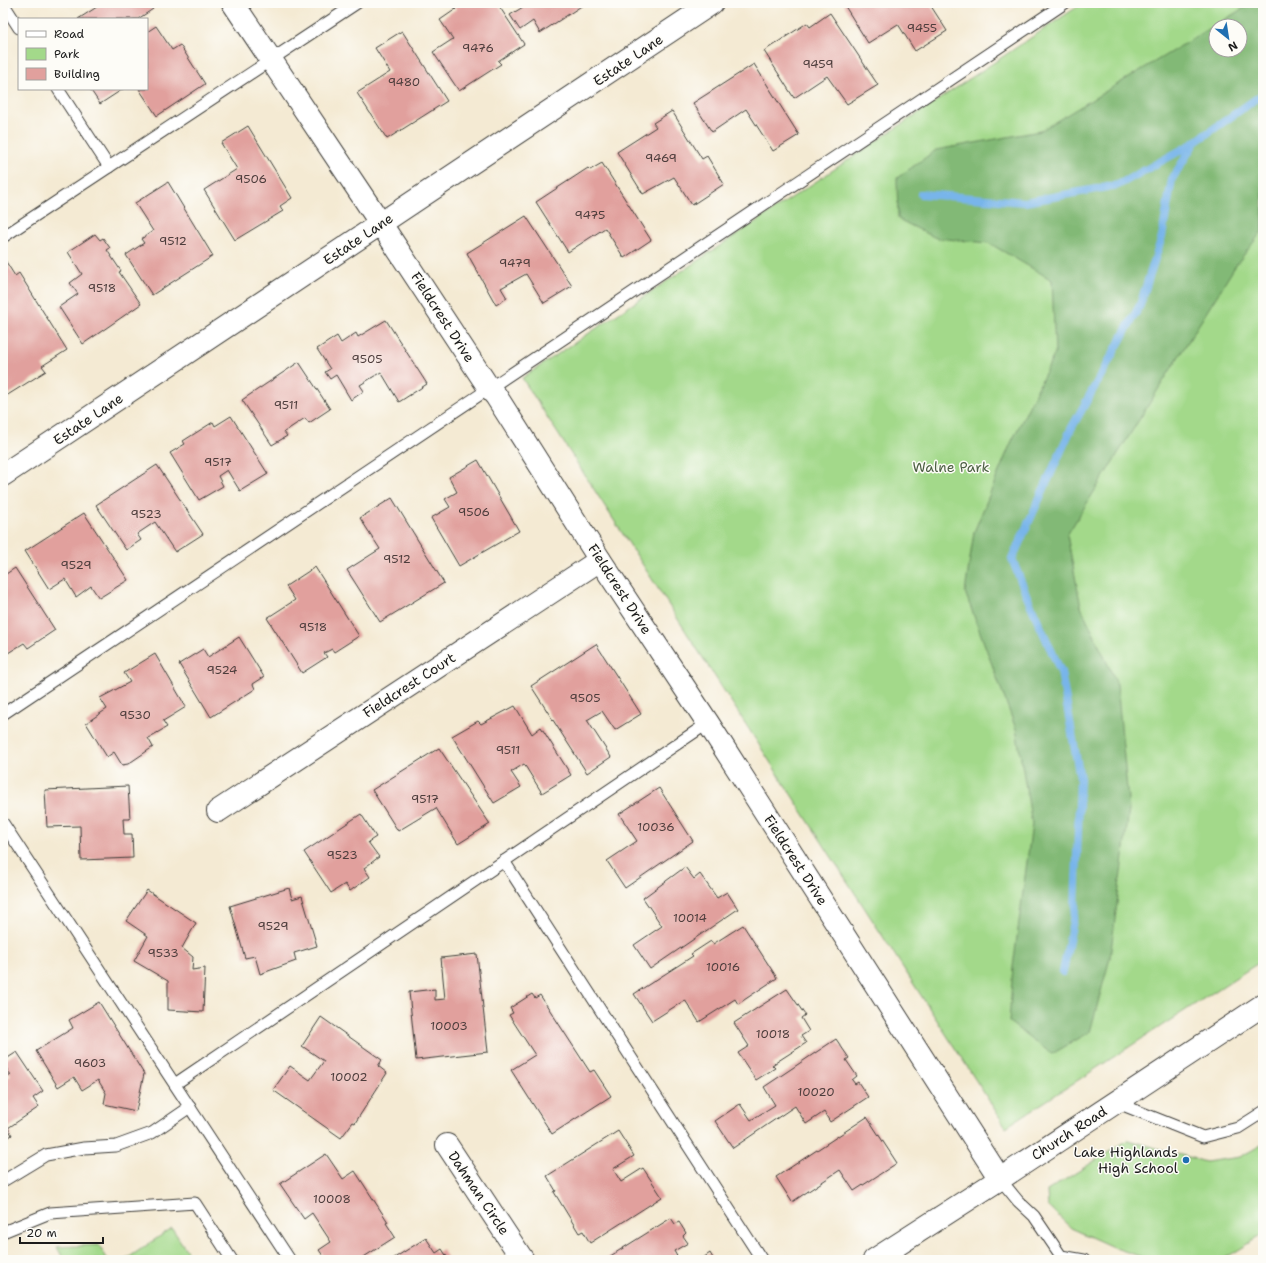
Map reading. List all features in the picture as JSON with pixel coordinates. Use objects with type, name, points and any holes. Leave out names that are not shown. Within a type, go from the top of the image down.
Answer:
[{"type":"street","name":"Fieldcrest Drive","points":[[233,3],[489,388],[496,396],[600,560],[708,723],[1000,1179]]},
{"type":"street","name":"Estate Lane","points":[[3,475],[712,3]]},
{"type":"street","name":"Fieldcrest Court","points":[[218,811],[600,560]]},
{"type":"street","name":"Church Road","points":[[874,1260],[1000,1179],[1263,1005]]},
{"type":"street","name":"Dahman Circle","points":[[447,1145],[523,1260]]},
{"type":"lane","points":[[3,3],[18,26]]},
{"type":"lane","points":[[3,237],[357,3]]},
{"type":"lane","points":[[3,714],[1065,3]]},
{"type":"lane","points":[[59,90],[109,167]]},
{"type":"lane","points":[[175,1084],[708,723]]},
{"type":"lane","points":[[3,823],[290,1260]]},
{"type":"lane","points":[[504,861],[762,1260]]},
{"type":"lane","points":[[1115,1102],[1203,1137],[1238,1128],[1263,1112]]},
{"type":"lane","points":[[3,1181],[46,1155],[84,1148],[116,1146],[152,1133],[190,1107]]},
{"type":"lane","points":[[1000,1179],[1018,1202],[1034,1216],[1061,1256],[1084,1260]]},
{"type":"lane","points":[[3,1232],[50,1213],[195,1203],[232,1260]]},
{"type":"green space","name":"Walne Park","points":[[1083,3],[1263,3],[1263,960],[1006,1127],[522,378]]},
{"type":"green space","points":[[1252,3],[1263,3],[1263,230],[1236,265],[1067,535],[1081,607],[1117,684],[1129,810],[1110,958],[1090,1032],[1052,1054],[1009,1022],[1013,967],[1032,824],[1016,729],[965,592],[974,532],[1010,445],[1055,353],[1052,280],[989,243],[936,238],[898,219],[897,178],[936,150],[1040,131],[1208,30],[1208,58],[1248,58],[1248,18],[1227,18]]},
{"type":"green space","name":"Lake Highlands High School","points":[[1128,1140],[1206,1162],[1240,1157],[1263,1144],[1263,1235],[1222,1260],[1151,1260],[1115,1248],[1071,1228],[1048,1206],[1047,1191]]},
{"type":"green space","points":[[172,1228],[192,1259],[125,1260]]},
{"type":"green space","points":[[99,1245],[108,1260],[64,1260],[57,1247]]},
{"type":"building","points":[[99,3],[150,3],[153,9],[140,18],[80,18],[100,5]]},
{"type":"building","points":[[452,3],[497,3],[524,44],[498,61],[501,64],[459,91],[433,52],[453,39],[440,20],[456,9]]},
{"type":"building","points":[[521,3],[586,3],[540,33],[533,21],[520,30],[510,15],[523,7]]},
{"type":"building","points":[[843,3],[924,3],[925,5],[929,3],[947,31],[915,51],[898,24],[868,43]]},
{"type":"building","points":[[830,13],[878,85],[847,104],[827,76],[794,98],[764,51],[807,23],[810,27]]},
{"type":"building","points":[[156,26],[172,50],[180,45],[205,84],[157,116],[140,90],[148,90],[148,31]]},
{"type":"building","points":[[402,31],[447,101],[387,139],[357,93],[390,72],[375,48]]},
{"type":"building","points":[[754,64],[799,135],[773,151],[746,109],[712,132],[693,103]]},
{"type":"building","points":[[91,90],[121,90],[100,104]]},
{"type":"building","points":[[672,111],[702,159],[707,156],[724,184],[692,205],[674,177],[643,194],[617,152],[656,127],[653,123]]},
{"type":"building","points":[[248,126],[292,198],[280,206],[283,211],[235,240],[204,190],[237,169],[221,143]]},
{"type":"building","points":[[602,163],[651,240],[624,258],[605,228],[568,252],[536,202],[588,168],[590,170]]},
{"type":"building","points":[[168,182],[213,256],[152,295],[126,255],[144,243],[141,239],[153,231],[135,203]]},
{"type":"building","points":[[526,216],[572,286],[544,303],[526,274],[501,288],[507,298],[496,305],[467,253]]},
{"type":"building","points":[[95,234],[100,240],[103,238],[110,248],[107,250],[121,271],[119,272],[141,304],[83,344],[59,307],[78,294],[70,283],[82,274],[68,252]]},
{"type":"building","points":[[3,257],[15,276],[19,273],[67,350],[42,366],[46,371],[6,396],[3,391]]},
{"type":"building","points":[[386,320],[427,384],[399,402],[381,372],[360,385],[364,391],[351,400],[336,375],[330,379],[325,372],[330,369],[317,349],[337,336],[341,343],[356,333],[358,337]]},
{"type":"building","points":[[299,362],[330,409],[309,423],[305,418],[284,432],[287,436],[272,445],[242,400]]},
{"type":"building","points":[[231,416],[268,474],[240,491],[227,470],[218,476],[223,486],[199,500],[170,453],[185,444],[183,441],[213,422],[215,426]]},
{"type":"building","points":[[478,460],[519,531],[459,566],[431,518],[450,507],[445,499],[457,492],[449,477]]},
{"type":"building","points":[[157,465],[203,534],[175,552],[155,522],[137,534],[141,540],[126,550],[96,505]]},
{"type":"building","points":[[392,498],[444,583],[380,622],[347,570],[380,549],[360,518]]},
{"type":"building","points":[[84,513],[128,580],[99,598],[91,586],[76,597],[65,579],[49,589],[25,551]]},
{"type":"building","points":[[315,567],[359,636],[334,652],[332,649],[324,653],[327,657],[302,673],[267,618],[295,600],[286,586]]},
{"type":"building","points":[[15,568],[55,630],[28,648],[24,643],[8,653],[3,645],[3,576]]},
{"type":"building","points":[[239,637],[264,677],[253,684],[255,689],[211,717],[179,664],[203,649],[208,657]]},
{"type":"building","points":[[596,644],[641,714],[615,730],[602,711],[587,720],[611,757],[587,773],[531,686]]},
{"type":"building","points":[[155,654],[186,707],[163,721],[167,727],[148,738],[153,747],[128,764],[122,765],[114,752],[107,757],[86,723],[107,709],[100,698],[130,682],[124,673]]},
{"type":"building","points":[[515,706],[532,734],[541,727],[571,775],[542,793],[524,764],[511,772],[521,787],[494,803],[452,736],[478,721],[481,724]]},
{"type":"building","points":[[439,748],[490,824],[458,844],[436,808],[398,831],[372,790]]},
{"type":"building","points":[[128,786],[130,819],[123,819],[124,834],[132,834],[133,858],[81,860],[80,826],[47,827],[45,790]]},
{"type":"building","points":[[659,788],[693,841],[625,888],[607,861],[637,841],[619,814]]},
{"type":"building","points":[[361,814],[376,837],[368,842],[379,857],[364,868],[370,877],[350,891],[345,884],[331,893],[304,852]]},
{"type":"building","points":[[685,867],[694,879],[700,874],[717,898],[727,892],[738,909],[650,969],[634,945],[662,926],[643,898]]},
{"type":"building","points":[[289,888],[292,899],[302,896],[317,946],[294,953],[296,961],[260,974],[255,956],[245,958],[230,906]]},
{"type":"building","points":[[147,890],[196,923],[182,948],[193,957],[192,970],[205,968],[203,1012],[168,1010],[168,981],[134,961],[148,936],[126,921]]},
{"type":"building","points":[[743,925],[777,978],[738,1004],[735,999],[699,1022],[685,1000],[652,1021],[634,994],[693,956],[691,954],[711,941],[713,944]]},
{"type":"building","points":[[477,954],[488,1052],[416,1060],[409,992],[435,989],[435,1000],[445,999],[441,958]]},
{"type":"building","points":[[787,989],[805,1015],[801,1018],[809,1031],[801,1036],[806,1043],[772,1065],[775,1068],[756,1080],[738,1053],[749,1046],[734,1023]]},
{"type":"building","points":[[532,994],[535,998],[540,995],[590,1072],[594,1070],[611,1096],[552,1134],[511,1070],[535,1055],[509,1015],[513,1013],[510,1008]]},
{"type":"building","points":[[99,1002],[144,1074],[136,1111],[104,1104],[106,1093],[98,1080],[82,1090],[74,1077],[58,1087],[36,1051],[73,1028],[69,1020]]},
{"type":"building","points":[[321,1017],[382,1060],[378,1066],[387,1073],[355,1123],[353,1122],[341,1138],[273,1090],[290,1066],[310,1080],[324,1061],[302,1046]]},
{"type":"building","points":[[836,1039],[849,1058],[846,1060],[857,1076],[852,1080],[855,1084],[858,1082],[868,1097],[830,1122],[824,1112],[806,1124],[795,1106],[733,1148],[715,1121],[740,1104],[751,1120],[775,1105],[764,1087]]},
{"type":"building","points":[[17,1052],[43,1091],[33,1098],[39,1107],[8,1128],[12,1135],[3,1141],[3,1080],[11,1075],[3,1064],[3,1061]]},
{"type":"building","points":[[867,1117],[897,1163],[854,1191],[840,1170],[792,1202],[776,1177]]},
{"type":"building","points":[[618,1131],[634,1156],[613,1169],[621,1182],[643,1168],[662,1197],[590,1243],[583,1231],[579,1233],[554,1192],[556,1191],[547,1176]]},
{"type":"building","points":[[326,1154],[343,1179],[355,1171],[388,1222],[386,1223],[395,1237],[359,1260],[326,1260],[319,1250],[331,1242],[312,1213],[304,1219],[280,1184]]},
{"type":"building","points":[[671,1218],[675,1224],[679,1222],[686,1233],[683,1236],[688,1243],[674,1251],[679,1260],[604,1260]]},
{"type":"building","points":[[426,1238],[436,1253],[442,1249],[449,1260],[391,1260]]},
{"type":"building","points":[[710,1253],[714,1260],[700,1260]]},
{"type":"waterway","points":[[1063,972],[1075,910],[1080,778],[1061,672],[1028,599],[1012,559],[1071,429],[1140,305],[1162,237],[1172,179],[1195,142],[1263,94]]},
{"type":"waterway","points":[[921,194],[1025,202],[1118,185],[1194,143]]},
{"type":"place","name":"Lake Highlands High School","points":[[1186,1160]]}]
